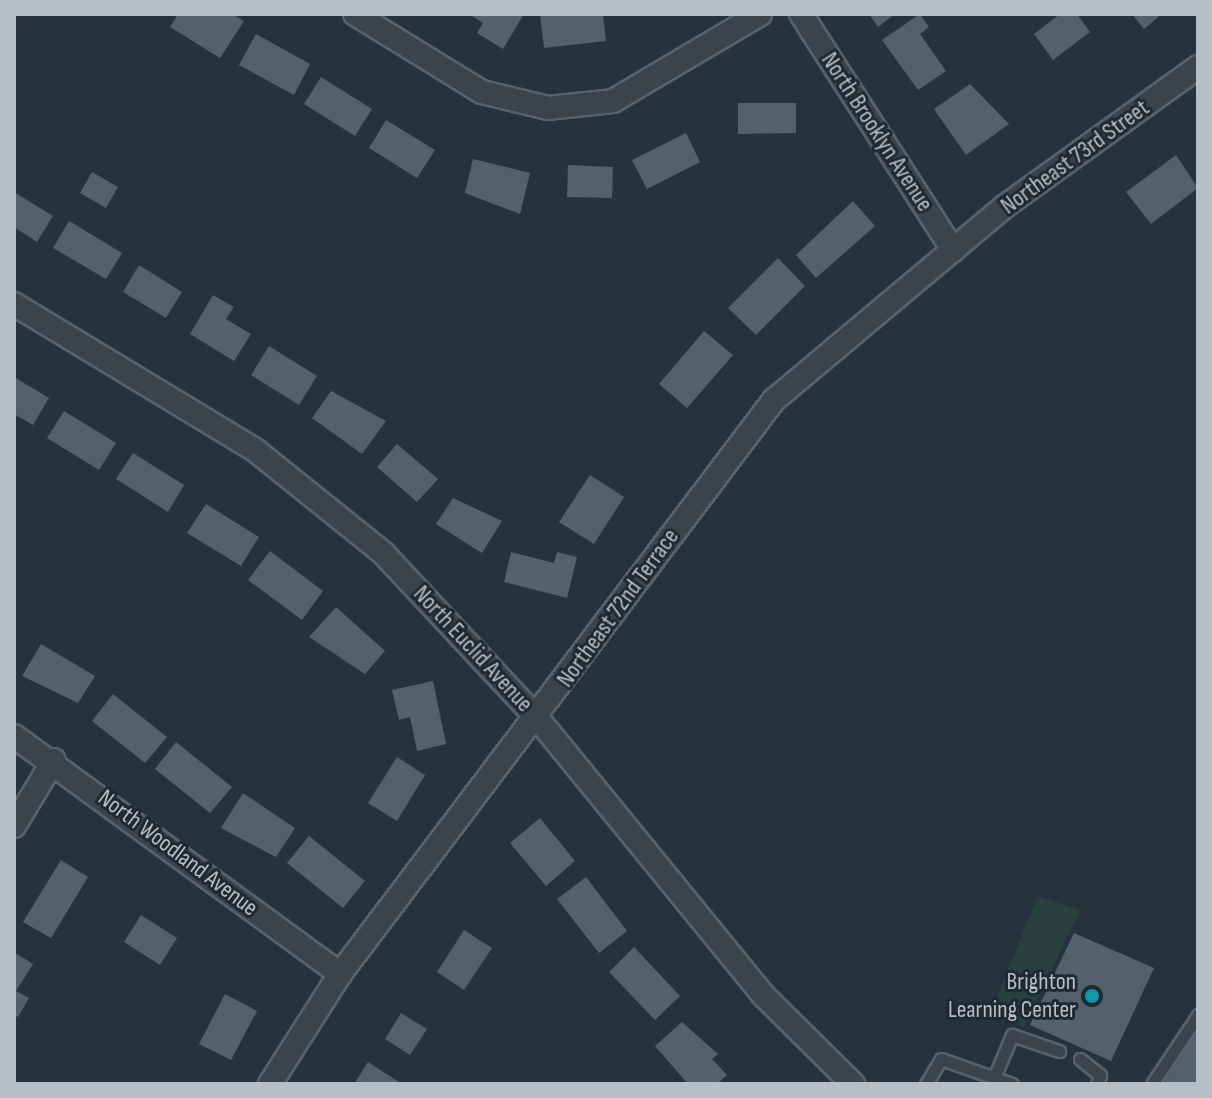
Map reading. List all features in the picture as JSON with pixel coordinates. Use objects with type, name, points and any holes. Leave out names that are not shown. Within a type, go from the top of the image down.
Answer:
[{"type":"street","points":[[355,14],[482,92],[548,108],[613,101],[760,14]]},
{"type":"street","name":"North Brooklyn Avenue","points":[[801,14],[953,250]]},
{"type":"street","name":"Northeast 73rd Street","points":[[953,250],[1198,67]]},
{"type":"street","name":"Northeast 72nd Terrace","points":[[270,1084],[340,974],[538,719],[738,440],[814,365],[953,250]]},
{"type":"street","name":"North Euclid Avenue","points":[[14,304],[255,450],[383,553],[538,719],[763,995],[853,1084]]},
{"type":"street","name":"North Woodland Avenue","points":[[14,736],[54,760],[340,974]]},
{"type":"street","points":[[14,826],[54,760]]},
{"type":"lane","points":[[1152,1084],[1198,1015]]},
{"type":"lane","points":[[994,1078],[1012,1035],[1059,1051]]},
{"type":"lane","points":[[926,1084],[941,1059],[1012,1084]]},
{"type":"lane","points":[[1080,1059],[1100,1075],[1097,1084]]},
{"type":"green space","points":[[1038,896],[1080,910],[1024,1027],[990,1014]]},
{"type":"building","points":[[178,14],[232,14],[244,21],[220,58],[170,27]]},
{"type":"building","points":[[469,14],[524,14],[503,49],[477,33],[483,23]]},
{"type":"building","points":[[540,14],[603,14],[606,41],[544,48]]},
{"type":"building","points":[[869,14],[895,14],[878,27]]},
{"type":"building","points":[[920,14],[929,27],[920,34],[946,71],[918,90],[882,40]]},
{"type":"building","points":[[1060,14],[1077,14],[1090,32],[1053,60],[1034,34]]},
{"type":"building","points":[[1132,14],[1162,14],[1144,29]]},
{"type":"building","points":[[256,34],[310,64],[294,95],[239,65]]},
{"type":"building","points":[[321,77],[372,109],[355,136],[304,104]]},
{"type":"building","points":[[970,84],[1009,124],[966,155],[934,109]]},
{"type":"building","points":[[738,103],[796,103],[796,133],[738,134]]},
{"type":"building","points":[[386,120],[435,150],[417,178],[369,148]]},
{"type":"building","points":[[686,133],[700,162],[647,189],[632,160]]},
{"type":"building","points":[[1176,155],[1198,188],[1151,224],[1126,192]]},
{"type":"building","points":[[473,159],[530,173],[520,214],[465,193]]},
{"type":"building","points":[[568,165],[613,167],[612,198],[567,197]]},
{"type":"building","points":[[92,172],[118,187],[106,208],[80,193]]},
{"type":"building","points":[[14,192],[53,216],[37,242],[14,227]]},
{"type":"building","points":[[853,201],[875,226],[816,278],[796,255]]},
{"type":"building","points":[[69,221],[122,253],[106,279],[53,248]]},
{"type":"building","points":[[778,258],[805,286],[756,335],[728,308]]},
{"type":"building","points":[[139,265],[182,292],[166,318],[123,292]]},
{"type":"building","points":[[213,295],[234,307],[226,319],[251,334],[234,361],[190,334]]},
{"type":"building","points":[[704,331],[733,355],[687,408],[659,384]]},
{"type":"building","points":[[269,346],[317,376],[299,405],[251,375]]},
{"type":"building","points":[[14,377],[49,398],[33,425],[14,414]]},
{"type":"building","points":[[331,391],[386,421],[362,454],[312,418]]},
{"type":"building","points":[[64,411],[116,443],[99,470],[47,438]]},
{"type":"building","points":[[397,444],[438,479],[417,502],[377,467]]},
{"type":"building","points":[[133,453],[184,485],[168,512],[116,479]]},
{"type":"building","points":[[590,475],[624,497],[594,544],[559,522]]},
{"type":"building","points":[[453,498],[502,521],[482,553],[436,524]]},
{"type":"building","points":[[206,504],[259,537],[241,566],[187,533]]},
{"type":"building","points":[[270,551],[323,591],[302,620],[248,580]]},
{"type":"building","points":[[511,552],[554,563],[557,552],[577,557],[567,598],[504,582]]},
{"type":"building","points":[[336,607],[385,651],[365,674],[309,637]]},
{"type":"building","points":[[41,644],[95,676],[78,703],[22,676]]},
{"type":"building","points":[[433,681],[446,744],[417,751],[410,717],[399,720],[392,690]]},
{"type":"building","points":[[113,694],[167,737],[145,763],[92,721]]},
{"type":"building","points":[[176,742],[232,787],[210,813],[155,769]]},
{"type":"building","points":[[397,757],[425,775],[397,821],[368,803]]},
{"type":"building","points":[[243,793],[295,828],[276,857],[221,828]]},
{"type":"building","points":[[540,818],[575,861],[546,886],[510,843]]},
{"type":"building","points":[[309,836],[365,881],[343,908],[287,863]]},
{"type":"building","points":[[61,860],[88,877],[51,938],[23,922]]},
{"type":"building","points":[[586,877],[627,931],[599,953],[557,899]]},
{"type":"building","points":[[141,915],[177,938],[160,965],[124,942]]},
{"type":"building","points":[[464,930],[492,948],[464,990],[437,972]]},
{"type":"building","name":"Brighton Learning Center","points":[[1074,933],[1154,968],[1111,1061],[1030,1025]]},
{"type":"building","points":[[634,947],[680,996],[655,1020],[609,972]]},
{"type":"building","points":[[14,952],[33,964],[16,991],[29,998],[18,1017],[14,1015]]},
{"type":"building","points":[[225,994],[257,1011],[231,1060],[199,1044]]},
{"type":"building","points":[[401,1013],[427,1029],[410,1055],[385,1039]]},
{"type":"building","points":[[682,1022],[718,1054],[712,1059],[727,1075],[717,1084],[688,1084],[655,1046]]},
{"type":"building","points":[[1198,1029],[1198,1084],[1163,1084]]},
{"type":"building","points":[[368,1062],[402,1084],[354,1084]]},
{"type":"place","name":"Brighton Learning Center","points":[[1092,996]]}]
